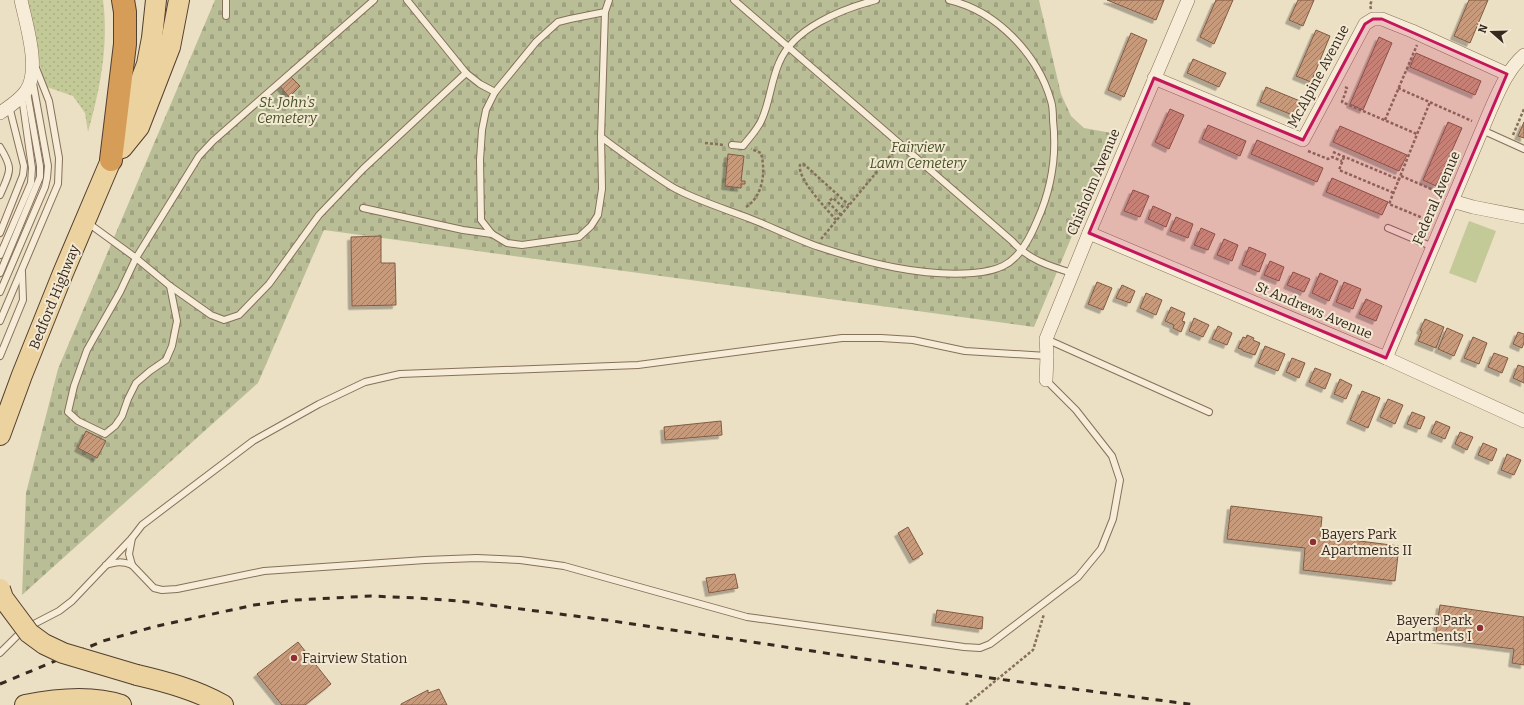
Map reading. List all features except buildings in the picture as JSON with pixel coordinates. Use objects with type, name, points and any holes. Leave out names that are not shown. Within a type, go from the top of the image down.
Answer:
[{"type":"highway","points":[[112,160],[125,44],[126,12],[123,0]]},
{"type":"main road","name":"Bedford Highway","points":[[0,435],[25,367],[85,221],[112,160],[147,64],[152,38],[156,0]]},
{"type":"main road","name":"Bedford Highway","points":[[112,160],[139,127],[170,47],[180,2]]},
{"type":"main road","points":[[0,589],[3,598],[24,628],[28,633],[44,644],[63,653],[185,688],[211,698],[223,705]]},
{"type":"main road","points":[[25,705],[60,700],[93,699],[109,701],[121,705]]},
{"type":"street","points":[[4,110],[24,94],[32,77],[33,60],[21,0]]},
{"type":"street","name":"Chisholm Avenue","points":[[1046,380],[1046,339],[1072,273],[1188,0]]},
{"type":"street","name":"McAlpine Avenue","points":[[1154,78],[1303,140],[1365,24],[1373,19],[1382,19],[1421,35],[1507,74]]},
{"type":"street","name":"Federal Avenue","points":[[1386,358],[1507,74],[1517,60],[1524,54]]},
{"type":"street","points":[[1452,201],[1473,207],[1524,217]]},
{"type":"street","name":"St Andrews Avenue","points":[[1089,233],[1386,358],[1524,421]]},
{"type":"lane","points":[[226,0],[226,16]]},
{"type":"lane","points":[[170,286],[177,321],[172,346],[166,360],[136,383],[122,416],[115,426],[105,434],[78,421],[68,412],[74,386],[87,350],[120,292],[136,258],[199,156],[229,126],[374,0]]},
{"type":"lane","points":[[407,0],[466,73],[480,84],[495,92]]},
{"type":"lane","points":[[605,12],[570,18],[558,22],[536,42],[495,92],[486,110],[482,130],[480,160],[481,220],[492,234],[507,243],[522,245],[579,237],[591,226],[598,215],[602,189],[601,137],[605,12],[609,0]]},
{"type":"lane","points":[[734,0],[1021,251],[1029,257],[1072,273]]},
{"type":"lane","points":[[732,145],[743,146],[762,119],[772,82],[788,47],[804,33],[832,15],[876,0]]},
{"type":"lane","points":[[601,137],[679,191],[817,246],[896,267],[927,273],[957,274],[990,272],[1008,263],[1021,251],[1033,231],[1041,213],[1047,196],[1052,170],[1054,130],[1051,102],[1039,72],[1022,48],[1007,31],[989,17],[958,2],[949,0]]},
{"type":"lane","points":[[0,321],[58,184],[59,158],[49,101],[33,60]]},
{"type":"lane","points":[[85,221],[136,258],[170,286],[211,315],[224,320],[239,315],[269,284],[319,215],[363,169],[466,73]]},
{"type":"lane","points":[[0,292],[45,188],[47,178],[48,166],[32,77]]},
{"type":"lane","points":[[0,255],[31,183],[32,168],[24,94]]},
{"type":"lane","points":[[0,273],[40,177],[40,166],[24,94]]},
{"type":"lane","points":[[0,233],[24,175],[24,166],[4,110]]},
{"type":"lane","points":[[1483,128],[1524,149]]},
{"type":"lane","points":[[0,147],[7,159],[9,171],[0,194]]},
{"type":"lane","points":[[363,208],[463,230],[492,234]]},
{"type":"lane","points":[[1388,228],[1433,247]]},
{"type":"lane","points":[[0,356],[23,300],[22,271]]},
{"type":"lane","points":[[32,625],[59,611],[72,601],[132,538],[142,525],[253,441],[319,404],[365,382],[400,374],[638,364],[842,338],[913,340],[965,351],[1047,356]]},
{"type":"lane","points":[[1046,339],[1209,412]]},
{"type":"lane","points":[[106,566],[114,562],[123,562],[132,565],[154,588],[162,590],[177,589],[264,571],[425,560],[477,558],[520,560],[564,566],[747,616],[980,648],[990,644],[1078,577],[1101,549],[1113,519],[1120,480],[1112,456],[1076,410],[1046,380]]},
{"type":"lane","points":[[132,538],[129,554],[132,565]]},
{"type":"lane","points":[[0,653],[17,636]]},
{"type":"path","points":[[1385,120],[1421,35]]},
{"type":"path","points":[[1334,81],[1348,88],[1342,102],[1417,134]]},
{"type":"path","points":[[1398,88],[1483,128]]},
{"type":"path","points":[[1430,102],[1389,204],[1442,226]]},
{"type":"path","points":[[1510,143],[1524,109]]},
{"type":"path","points":[[1303,140],[1306,150],[1328,159],[1332,157],[1342,161]]},
{"type":"path","points":[[705,143],[732,145]]},
{"type":"path","points":[[817,246],[845,209],[900,145]]},
{"type":"path","points":[[736,213],[750,204],[762,186],[763,171],[761,153],[743,146]]},
{"type":"path","points":[[1333,152],[1441,193],[1452,201]]},
{"type":"path","points":[[1344,157],[1339,170],[1394,193]]},
{"type":"path","points":[[836,220],[819,201],[804,180],[800,165],[803,164],[807,167],[849,205]]},
{"type":"path","points":[[841,214],[829,201],[834,198],[845,209]]},
{"type":"path","points":[[966,705],[1033,650],[1048,600]]},
{"type":"highlighted area","points":[[1373,19],[1382,19],[1507,74],[1386,358],[1089,233],[1154,78],[1303,140],[1365,24]]},
{"type":"green space","points":[[28,0],[103,0],[105,17],[104,50],[100,83],[88,132],[85,113],[73,96],[44,86]]},
{"type":"green space","name":"Fairview Lawn Cemetery","points":[[215,0],[1039,0],[1061,94],[1071,116],[1084,128],[1117,134],[1034,327],[324,230],[258,383],[22,595],[26,493],[58,369]]},
{"type":"green space","points":[[1469,221],[1496,231],[1476,283],[1449,273]]},
{"type":"railway","points":[[0,684],[103,641],[153,627],[254,605],[295,600],[371,596],[459,601],[606,620],[998,679],[1196,705]]},
{"type":"place","name":"Bayers Park Apartments II","points":[[1313,542]]},
{"type":"place","name":"Bayers Park Apartments I","points":[[1480,628]]},
{"type":"place","name":"Fairview Station","points":[[294,658]]},
{"type":"park label","name":"St. John's Cemetery","points":[[287,110]]}]
